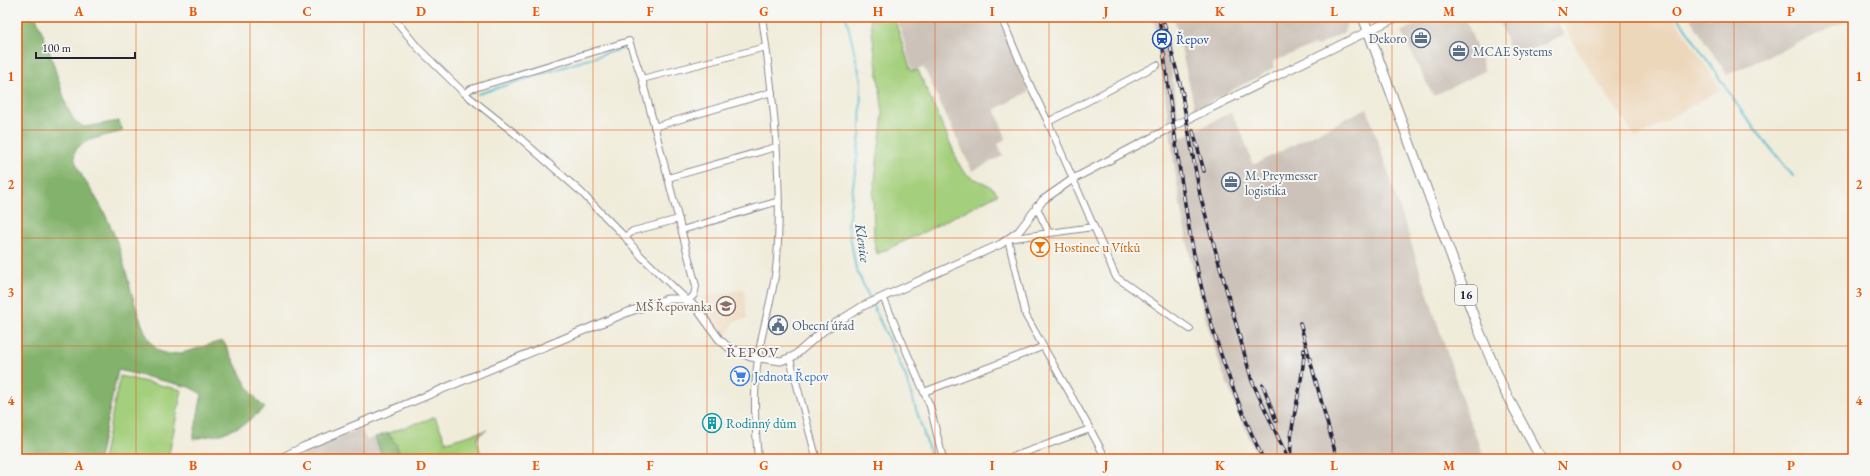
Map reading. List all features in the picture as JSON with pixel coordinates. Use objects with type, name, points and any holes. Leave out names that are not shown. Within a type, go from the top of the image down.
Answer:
[{"type":"main road","name":"16","points":[[1363,17],[1478,328],[1503,388],[1541,459]]},
{"type":"street","points":[[392,17],[418,48],[464,94],[513,132],[581,192],[625,237],[641,256],[697,309],[723,343],[738,352],[758,359],[781,361],[790,358],[823,331],[863,306],[1008,240],[1019,231],[1036,206],[1053,192],[1073,179],[1168,129],[1397,17]]},
{"type":"street","points":[[758,459],[754,414],[758,359],[774,291],[779,201],[772,92],[762,17]]},
{"type":"street","points":[[1001,17],[1028,83],[1048,122],[1116,277],[1190,329]]},
{"type":"street","points":[[464,94],[471,90],[628,41],[642,80],[696,286],[694,295],[688,301]]},
{"type":"street","points":[[642,80],[766,47]]},
{"type":"street","points":[[1048,122],[1157,65]]},
{"type":"street","points":[[654,127],[772,92]]},
{"type":"street","points":[[668,178],[776,147]]},
{"type":"street","points":[[682,230],[779,201]]},
{"type":"street","points":[[1036,206],[1049,233]]},
{"type":"street","points":[[625,237],[633,231],[679,219]]},
{"type":"street","points":[[1008,240],[1093,227]]},
{"type":"street","points":[[1008,240],[1026,316],[1106,459]]},
{"type":"street","points":[[279,459],[303,447],[640,308],[667,299],[679,298],[688,301]]},
{"type":"street","points":[[881,298],[930,406],[943,459]]},
{"type":"street","points":[[924,392],[1042,347]]},
{"type":"street","points":[[790,358],[814,453]]},
{"type":"street","points":[[1007,459],[1090,428]]},
{"type":"shaded area","points":[[897,17],[998,17],[1029,92],[995,109],[1006,138],[998,144],[1003,156],[972,171],[924,68],[912,70]]},
{"type":"shaded area","points":[[1154,17],[1164,17],[1181,138],[1231,112],[1243,136],[1253,165],[1367,108],[1468,417],[1485,459],[1258,459],[1222,371],[1193,271],[1180,204]]},
{"type":"shaded area","points":[[1174,17],[1349,17],[1344,32],[1318,46],[1313,45],[1273,62],[1275,67],[1269,71],[1195,110]]},
{"type":"shaded area","points":[[1430,17],[1465,17],[1485,71],[1433,96],[1401,32]]},
{"type":"shaded area","points":[[1498,17],[1555,17],[1564,35],[1513,59]]},
{"type":"shaded area","points":[[1559,17],[1674,17],[1721,89],[1636,138],[1581,57]]},
{"type":"shaded area","points":[[1689,17],[1853,17],[1853,18],[1727,75]]},
{"type":"shaded area","name":"MŠ Řepovanka","points":[[744,289],[747,319],[734,321],[726,338],[709,315],[703,297]]},
{"type":"shaded area","points":[[361,428],[366,440],[375,437],[383,459],[296,459],[312,450]]},
{"type":"green space","points":[[17,17],[36,17],[48,47],[67,107],[74,120],[84,127],[119,121],[123,131],[96,138],[83,144],[75,152],[75,157],[79,171],[102,208],[115,237],[139,317],[145,332],[152,344],[159,351],[174,354],[223,341],[252,393],[265,408],[243,425],[221,434],[193,439],[202,394],[189,387],[118,370],[99,459],[17,459]]},
{"type":"green space","points":[[870,17],[894,17],[911,71],[918,70],[961,168],[969,176],[990,186],[998,194],[877,254],[874,241],[873,196],[882,122],[882,106]]},
{"type":"green space","points":[[120,376],[182,390],[168,459],[103,459]]},
{"type":"green space","points":[[435,417],[446,442],[487,430],[479,435],[477,440],[482,459],[402,459],[396,444],[388,433]]},
{"type":"green space","points":[[388,433],[396,444],[402,459],[383,459],[375,437]]},
{"type":"waterway","name":"Klenice","points":[[846,17],[861,80],[860,136],[848,224],[856,269],[905,375],[932,459]]},
{"type":"waterway","points":[[1678,17],[1747,119],[1793,176]]},
{"type":"waterway","points":[[478,94],[624,48]]},
{"type":"railway","points":[[1159,17],[1182,188],[1204,299],[1230,381],[1263,459]]},
{"type":"railway","points":[[1164,23],[1183,95]]},
{"type":"railway","points":[[1181,89],[1200,195],[1252,381],[1288,459]]},
{"type":"railway","points":[[1193,131],[1204,171]]},
{"type":"railway","points":[[1300,323],[1337,459]]},
{"type":"railway","points":[[1291,459],[1292,432],[1302,377],[1304,350]]},
{"type":"railway","points":[[1263,385],[1276,421]]},
{"type":"place","name":"Dekoro","points":[[1421,38]]},
{"type":"place","name":"Řepov","points":[[1162,39]]},
{"type":"place","name":"MCAE Systems","points":[[1459,51]]},
{"type":"place","name":"M. Preymesser logistika","points":[[1231,182]]},
{"type":"place","name":"Hostinec u Vítků","points":[[1040,247]]},
{"type":"place","name":"MŠ Řepovanka","points":[[726,306]]},
{"type":"place","name":"Obecní úřad","points":[[778,325]]},
{"type":"place","name":"Jednota Řepov","points":[[740,376]]},
{"type":"place","name":"Rodinný dům","points":[[712,423]]},
{"type":"district","name":"ŘEPOV","points":[[753,351]]}]
